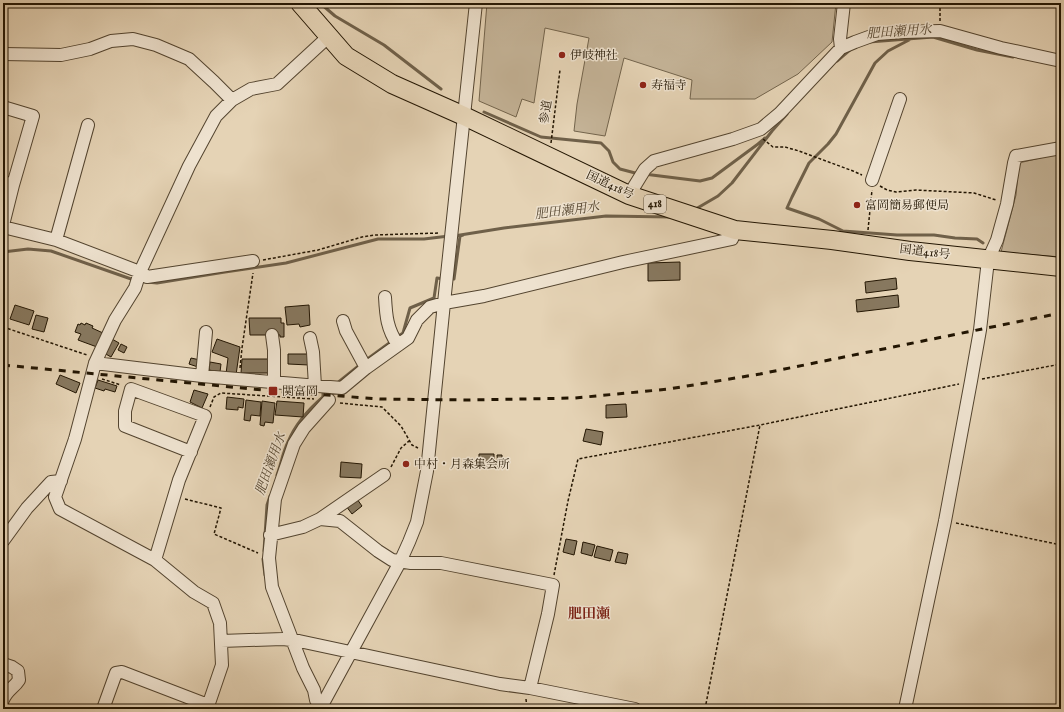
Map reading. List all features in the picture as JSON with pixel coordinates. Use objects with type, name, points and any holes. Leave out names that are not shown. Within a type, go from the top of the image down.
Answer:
[{"type":"highway","name":"国道418号","points":[[300,3],[346,56],[392,84],[464,116],[629,195],[735,230],[832,240],[988,260],[1061,267]]},
{"type":"street","points":[[329,400],[304,428],[294,444],[275,499],[270,536],[269,558],[272,587],[303,668],[314,690],[316,700],[321,708],[400,562],[417,522],[424,494],[476,3]]},
{"type":"street","points":[[841,48],[840,39],[844,3]]},
{"type":"street","points":[[629,195],[645,169],[654,161],[733,139],[761,129],[780,113],[841,48],[876,34],[940,31],[1001,48],[1061,61]]},
{"type":"street","points":[[103,709],[116,673],[122,672],[207,707],[222,666],[220,623],[213,603],[194,592],[155,560],[60,508],[55,497],[75,439],[96,361],[115,320],[135,288],[140,272],[189,166],[216,116],[232,100],[251,89],[277,84],[328,37]]},
{"type":"street","points":[[3,54],[61,55],[90,49],[111,41],[134,39],[156,45],[189,59],[232,100]]},
{"type":"street","points":[[872,180],[900,99]]},
{"type":"street","points":[[3,107],[33,116],[8,183],[3,226],[56,240],[140,272],[147,277],[253,261]]},
{"type":"street","points":[[56,240],[88,125]]},
{"type":"street","points":[[905,709],[971,381],[980,330],[988,260],[997,240],[1007,204],[1014,162],[1016,156],[1061,148]]},
{"type":"street","points":[[96,361],[202,376],[342,388],[366,368],[408,338],[417,320],[430,307],[484,296],[623,262],[732,239],[735,230]]},
{"type":"street","points":[[385,297],[388,327],[398,345]]},
{"type":"street","points":[[343,321],[346,331],[366,368]]},
{"type":"street","points":[[202,376],[206,332]]},
{"type":"street","points":[[272,335],[274,350],[274,383]]},
{"type":"street","points":[[310,338],[313,352],[315,386]]},
{"type":"street","points":[[155,560],[179,480],[206,416],[131,389],[125,411],[124,426],[190,452]]},
{"type":"street","points":[[270,536],[303,527],[320,519],[384,475]]},
{"type":"street","points":[[3,541],[27,508],[51,482],[61,481]]},
{"type":"street","points":[[320,519],[340,521],[378,551],[392,560],[400,562],[441,563],[553,585],[548,614],[530,688]]},
{"type":"street","points":[[221,641],[293,640],[500,684],[530,688],[635,709]]},
{"type":"street","points":[[3,664],[18,671],[19,680],[16,686],[6,693],[3,700]]},
{"type":"path","points":[[940,3],[940,31]]},
{"type":"path","name":"参道","points":[[549,156],[560,70]]},
{"type":"path","points":[[867,245],[872,180]]},
{"type":"path","points":[[239,380],[242,348],[253,279],[253,261],[318,250],[374,235],[435,234],[451,231]]},
{"type":"path","points":[[3,327],[96,361]]},
{"type":"path","points":[[553,585],[568,501],[578,459],[760,425],[971,381],[1061,364]]},
{"type":"path","points":[[92,376],[131,389]]},
{"type":"path","points":[[206,416],[214,397],[220,393],[329,400],[337,403],[382,407],[401,426],[412,445],[417,448],[429,449]]},
{"type":"path","points":[[705,709],[760,425]]},
{"type":"path","points":[[384,475],[391,467],[401,448],[409,441]]},
{"type":"path","points":[[174,496],[221,508],[214,534],[269,558]]},
{"type":"path","points":[[944,521],[1061,545]]},
{"type":"path","points":[[527,702],[527,709]]},
{"type":"shaded area","points":[[487,3],[836,3],[832,42],[798,74],[755,99],[690,99],[692,80],[624,58],[605,136],[574,131],[577,104],[589,38],[545,28],[534,103],[522,99],[516,117],[479,101]]},
{"type":"shaded area","points":[[1061,153],[1061,257],[1001,252],[1016,195],[1019,163]]},
{"type":"building","points":[[680,262],[680,280],[648,281],[648,263]]},
{"type":"building","points":[[896,278],[897,289],[866,293],[865,282]]},
{"type":"building","points":[[898,295],[899,307],[857,312],[856,300]]},
{"type":"building","points":[[15,305],[34,311],[29,325],[10,319]]},
{"type":"building","points":[[309,305],[310,325],[300,327],[299,324],[287,325],[285,307]]},
{"type":"building","points":[[36,315],[48,318],[44,332],[32,329]]},
{"type":"building","points":[[249,318],[281,318],[281,323],[284,323],[284,337],[280,337],[280,335],[250,335]]},
{"type":"building","points":[[81,323],[85,325],[86,323],[93,326],[92,328],[103,333],[97,347],[78,340],[81,334],[75,332],[78,324],[80,325]]},
{"type":"building","points":[[112,339],[119,343],[111,357],[104,353]]},
{"type":"building","points":[[217,339],[240,347],[236,375],[226,374],[228,358],[212,352]]},
{"type":"building","points":[[121,344],[127,347],[124,353],[118,350]]},
{"type":"building","points":[[288,354],[309,354],[309,365],[288,364]]},
{"type":"building","points":[[191,358],[200,360],[198,367],[189,364]]},
{"type":"building","points":[[242,359],[270,359],[270,373],[241,373]]},
{"type":"building","points":[[210,362],[221,364],[220,372],[209,370]]},
{"type":"building","points":[[60,375],[80,383],[76,393],[56,384]]},
{"type":"building","points":[[98,380],[117,386],[115,392],[95,388]]},
{"type":"building","points":[[194,390],[208,394],[202,408],[190,402]]},
{"type":"building","points":[[227,397],[244,399],[243,408],[238,407],[238,410],[226,409]]},
{"type":"building","points":[[246,400],[261,402],[260,416],[251,415],[250,421],[244,420]]},
{"type":"building","points":[[262,401],[275,403],[273,423],[265,422],[264,426],[260,425]]},
{"type":"building","points":[[277,401],[304,403],[303,417],[275,415]]},
{"type":"building","points":[[626,404],[627,417],[606,418],[606,405]]},
{"type":"building","points":[[586,429],[603,432],[601,445],[583,441]]},
{"type":"building","points":[[479,454],[494,454],[494,462],[487,462],[487,467],[479,467]]},
{"type":"building","points":[[497,455],[502,455],[502,467],[498,467]]},
{"type":"building","points":[[341,462],[362,464],[361,478],[340,477]]},
{"type":"building","points":[[357,499],[362,506],[352,514],[346,506]]},
{"type":"building","points":[[566,539],[577,541],[574,555],[563,552]]},
{"type":"building","points":[[583,542],[595,545],[592,556],[581,553]]},
{"type":"building","points":[[597,546],[613,550],[610,561],[594,557]]},
{"type":"building","points":[[618,552],[628,554],[626,564],[615,562]]},
{"type":"waterway","name":"肥田瀬用水","points":[[320,3],[335,16],[384,45],[441,89]]},
{"type":"waterway","name":"肥田瀬用水","points":[[869,42],[933,37],[977,50],[1013,57]]},
{"type":"waterway","points":[[909,40],[888,51],[875,63],[836,134],[809,163],[787,208],[819,219],[843,231],[897,235],[934,235],[977,239],[983,243]]},
{"type":"waterway","name":"肥田瀬用水","points":[[837,61],[851,49]]},
{"type":"waterway","name":"肥田瀬用水","points":[[484,112],[541,137],[601,143],[609,151],[613,162],[620,169],[639,174]]},
{"type":"waterway","name":"肥田瀬用水","points":[[694,210],[718,196],[732,183],[787,114]]},
{"type":"waterway","name":"肥田瀬用水","points":[[644,174],[700,181],[712,178],[765,138]]},
{"type":"waterway","name":"肥田瀬用水","points":[[454,236],[504,228],[606,216],[671,217]]},
{"type":"waterway","name":"肥田瀬用水","points":[[450,279],[454,279],[460,236],[463,235]]},
{"type":"waterway","name":"肥田瀬用水","points":[[147,282],[157,283],[286,263],[378,239],[424,239],[449,236]]},
{"type":"waterway","name":"肥田瀬用水","points":[[3,252],[28,249],[51,251],[134,280]]},
{"type":"waterway","name":"肥田瀬用水","points":[[396,338],[403,333],[410,308],[434,298],[437,278],[444,279]]},
{"type":"waterway","name":"肥田瀬用水","points":[[366,360],[392,341]]},
{"type":"waterway","name":"肥田瀬用水","points":[[336,384],[361,364]]},
{"type":"waterway","name":"肥田瀬用水","points":[[277,475],[286,446],[294,429],[323,397],[323,393],[326,391]]},
{"type":"waterway","name":"肥田瀬用水","points":[[264,551],[267,505],[270,496]]},
{"type":"waterway","name":"肥田瀬用水","points":[[263,559],[265,575]]},
{"type":"railway","points":[[3,365],[273,391],[380,399],[468,400],[575,398],[669,389],[760,374],[1061,313]]},
{"type":"place","name":"伊岐神社","points":[[562,55]]},
{"type":"place","name":"寿福寺","points":[[643,85]]},
{"type":"place","name":"富岡簡易郵便局","points":[[857,205]]},
{"type":"place","name":"関富岡","points":[[273,391]]},
{"type":"place","name":"中村・月森集会所","points":[[406,464]]},
{"type":"district","name":"肥田瀬","points":[[589,614]]}]
